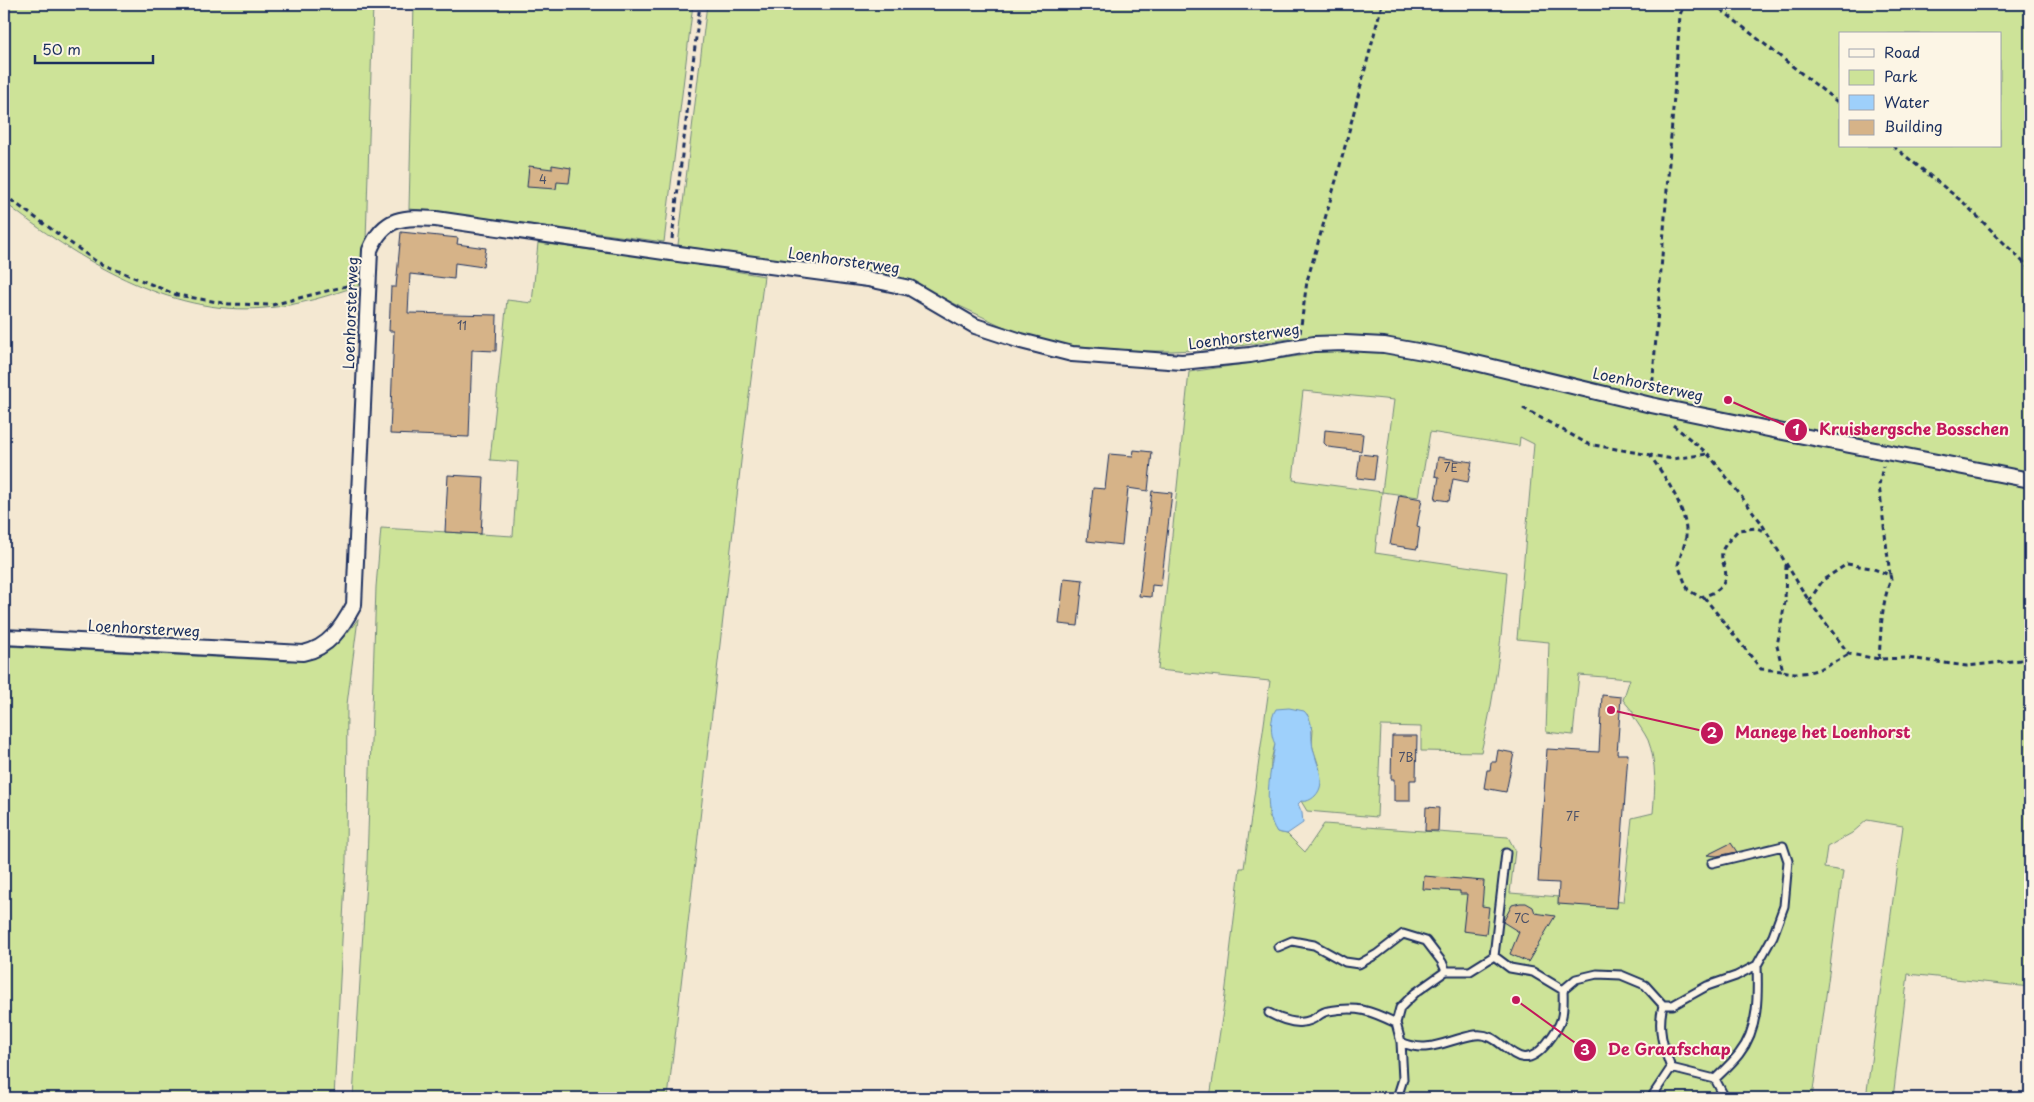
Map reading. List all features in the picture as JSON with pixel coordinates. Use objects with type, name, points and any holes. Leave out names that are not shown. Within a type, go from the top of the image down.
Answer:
[{"type":"street","name":"Loenhorsterweg","points":[[4,638],[303,653],[313,651],[338,631],[354,605],[370,250],[388,225],[407,218],[436,218],[671,254],[868,279],[910,288],[975,326],[1021,341],[1072,354],[1182,362],[1250,355],[1298,346],[1344,343],[1384,345],[1545,378],[1651,405],[2030,480]]},
{"type":"lane","points":[[1712,863],[1783,846],[1788,861],[1784,906],[1773,936],[1757,965],[1758,994],[1753,1028],[1740,1053],[1715,1079]]},
{"type":"lane","points":[[1397,1098],[1404,1079],[1401,1042],[1396,1023],[1400,1008],[1415,993],[1446,971],[1470,972],[1494,956],[1506,853]]},
{"type":"lane","points":[[1278,947],[1292,941],[1314,945],[1345,962],[1359,964],[1377,954],[1403,934],[1426,941],[1442,962],[1446,971]]},
{"type":"lane","points":[[1494,956],[1510,968],[1533,972],[1563,990]]},
{"type":"lane","points":[[1563,990],[1576,979],[1596,974],[1621,974],[1645,985],[1663,1005],[1673,1005],[1707,986],[1736,976],[1757,965]]},
{"type":"lane","points":[[1401,1042],[1411,1047],[1422,1048],[1477,1034],[1496,1040],[1513,1055],[1528,1058],[1538,1054],[1557,1031],[1564,1014],[1563,990]]},
{"type":"lane","points":[[1663,1005],[1659,1020],[1663,1045],[1671,1068]]},
{"type":"lane","points":[[1269,1013],[1281,1019],[1309,1022],[1325,1012],[1347,1009],[1371,1011],[1396,1023]]},
{"type":"lane","points":[[1671,1068],[1715,1079],[1725,1098]]},
{"type":"lane","points":[[1651,1098],[1671,1068]]},
{"type":"path","points":[[671,254],[700,4]]},
{"type":"path","points":[[1298,346],[1307,281],[1337,177],[1382,4]]},
{"type":"path","points":[[1714,4],[1839,103]]},
{"type":"path","points":[[1895,148],[1964,203],[2030,269]]},
{"type":"path","points":[[4,195],[97,262],[177,295],[229,304],[272,304],[369,280]]},
{"type":"path","points":[[1523,408],[1588,444],[1673,459],[1708,454]]},
{"type":"path","points":[[1879,659],[1884,597],[1891,579],[1879,485],[1886,452]]},
{"type":"path","points":[[1649,454],[1670,487],[1684,519],[1685,542],[1678,565],[1681,577],[1688,590],[1700,597],[1714,594],[1723,585],[1725,571],[1722,561],[1723,550],[1738,530],[1756,528],[1766,531]]},
{"type":"path","points":[[1809,601],[1823,580],[1847,564],[1871,568],[1890,575]]},
{"type":"path","points":[[1783,670],[1778,646],[1785,602],[1786,565]]},
{"type":"path","points":[[1704,596],[1761,669],[1802,673],[1818,670],[1849,654]]},
{"type":"green space","points":[[4,4],[373,4],[366,241],[362,257],[361,285],[314,300],[277,307],[229,308],[194,303],[159,293],[93,263],[4,202]]},
{"type":"green space","points":[[414,4],[693,4],[664,242],[409,209]]},
{"type":"green space","points":[[707,4],[2030,4],[2030,987],[1908,974],[1893,1098],[1866,1098],[1903,826],[1867,820],[1852,833],[1827,847],[1824,868],[1843,871],[1812,1098],[1210,1098],[1224,1004],[1240,868],[1244,868],[1270,681],[1158,670],[1189,372],[1306,355],[1317,350],[1344,351],[1354,342],[1330,337],[1303,337],[1217,349],[1172,351],[1139,351],[1067,345],[1017,333],[917,286],[678,245]],"holes":[[[1303,391],[1394,400],[1382,492],[1293,480]],[[1430,432],[1519,446],[1520,437],[1534,444],[1517,639],[1549,642],[1546,732],[1573,735],[1579,675],[1630,679],[1623,700],[1633,712],[1633,716],[1648,740],[1653,758],[1655,785],[1653,813],[1632,818],[1623,902],[1510,893],[1515,850],[1508,837],[1324,824],[1305,852],[1287,834],[1277,832],[1269,815],[1271,761],[1275,744],[1307,714],[1313,730],[1312,745],[1320,770],[1301,801],[1307,811],[1377,817],[1381,726],[1421,727],[1421,751],[1481,752],[1491,708],[1498,663],[1507,572],[1375,553],[1382,492],[1419,497]]]},
{"type":"green space","points":[[538,243],[676,261],[764,276],[668,1098],[353,1098],[367,864],[376,587],[381,528],[513,536],[518,462],[490,460],[507,300],[532,303]]},
{"type":"green space","points":[[358,619],[347,704],[346,861],[334,1098],[4,1098],[4,646],[286,661],[320,655],[336,645]]},
{"type":"water","points":[[1289,708],[1304,711],[1310,719],[1312,743],[1321,785],[1319,791],[1312,799],[1301,801],[1298,804],[1302,813],[1303,823],[1287,834],[1277,832],[1272,823],[1269,812],[1268,789],[1275,744],[1272,731],[1273,717],[1276,709]]},
{"type":"building","points":[[552,165],[571,168],[569,183],[557,182],[556,189],[527,187],[529,166],[552,169]]},
{"type":"building","points":[[401,232],[458,238],[457,244],[486,248],[483,267],[455,263],[454,279],[410,274],[408,313],[497,315],[496,351],[472,350],[469,437],[390,434],[394,331],[389,331],[391,287],[396,287]]},
{"type":"building","points":[[1325,430],[1363,434],[1361,451],[1328,447],[1324,443]]},
{"type":"building","points":[[1134,450],[1152,452],[1148,491],[1128,488],[1122,545],[1087,541],[1093,488],[1105,489],[1109,454],[1133,456]]},
{"type":"building","points":[[1360,454],[1377,456],[1374,480],[1357,478]]},
{"type":"building","points":[[1438,457],[1472,462],[1468,482],[1453,479],[1449,501],[1435,499],[1439,477],[1435,476]]},
{"type":"building","points":[[448,475],[484,477],[481,534],[445,532]]},
{"type":"building","points":[[1152,491],[1172,493],[1161,586],[1152,585],[1151,597],[1139,596]]},
{"type":"building","points":[[1399,495],[1422,499],[1417,526],[1420,527],[1417,549],[1390,545]]},
{"type":"building","points":[[1064,578],[1083,580],[1078,626],[1059,624]]},
{"type":"building","points":[[1602,695],[1621,697],[1617,754],[1628,754],[1617,908],[1558,904],[1559,883],[1538,882],[1547,749],[1599,752]]},
{"type":"building","points":[[1392,736],[1417,736],[1416,780],[1410,780],[1410,801],[1394,801],[1394,779],[1391,779]]},
{"type":"building","points":[[1498,750],[1514,753],[1506,792],[1484,788],[1487,770],[1490,770],[1491,762],[1496,762]]},
{"type":"building","points":[[1426,807],[1439,808],[1438,831],[1425,831]]},
{"type":"building","points":[[1731,843],[1737,852],[1717,856],[1707,855]]},
{"type":"building","points":[[1424,876],[1484,881],[1482,906],[1489,907],[1486,934],[1463,931],[1467,894],[1460,894],[1460,891],[1423,889]]},
{"type":"building","points":[[1526,903],[1533,907],[1535,913],[1555,916],[1528,962],[1510,954],[1519,932],[1503,922],[1512,905]]},
{"type":"place","name":"Kruisbergsche Bosschen","points":[[1728,400]]},
{"type":"place","name":"Manege het Loenhorst","points":[[1611,710]]},
{"type":"place","name":"De Graafschap","points":[[1516,1000]]}]
